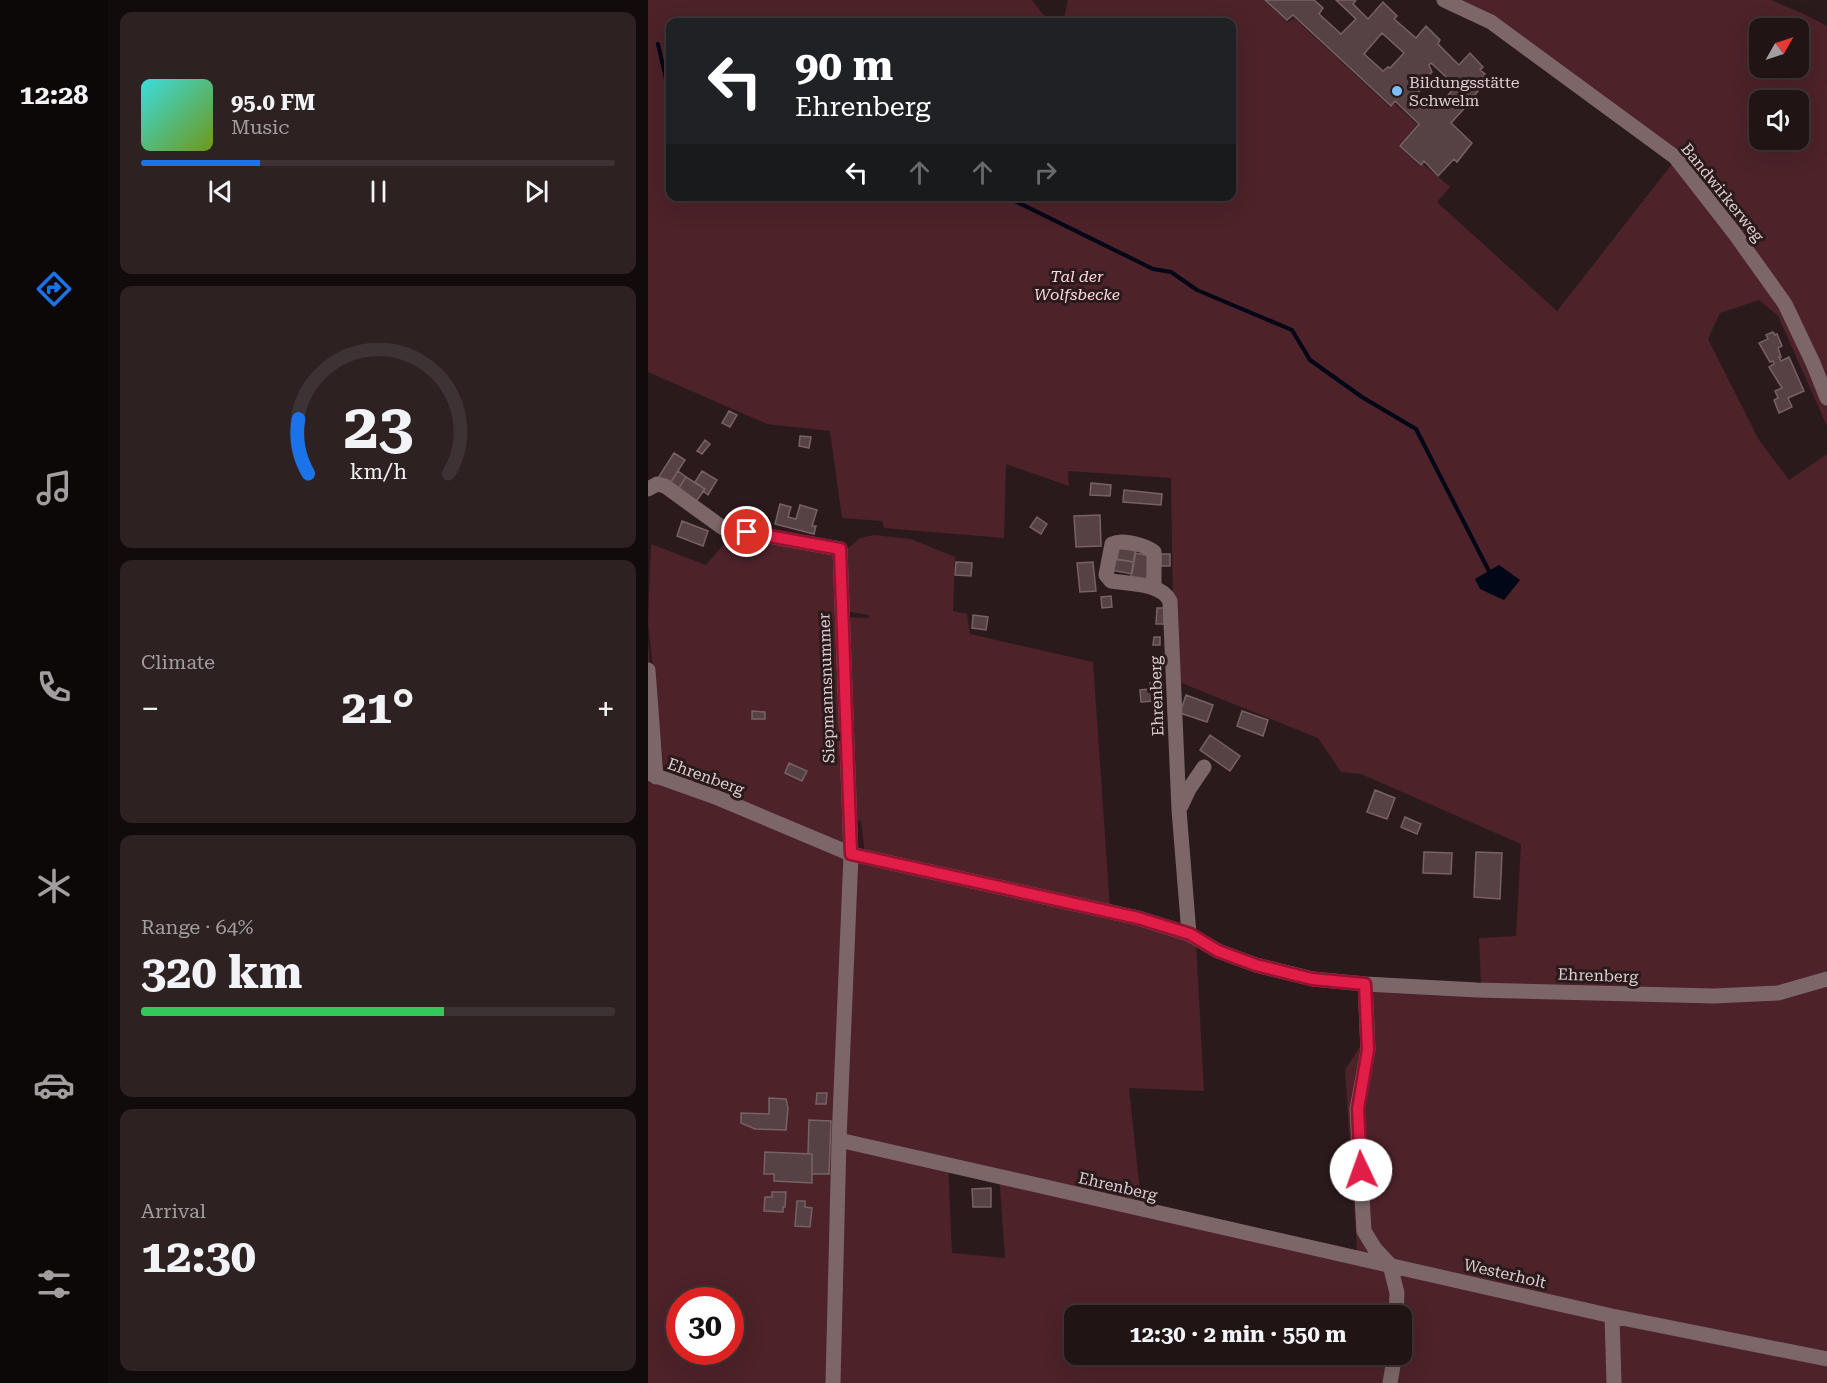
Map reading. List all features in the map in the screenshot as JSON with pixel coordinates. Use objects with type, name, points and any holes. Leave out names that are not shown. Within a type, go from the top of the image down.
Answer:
[{"type":"street","name":"Bandwirkerweg","points":[[1444,0],[1491,22],[1675,157],[1735,234],[1785,304],[1827,398]]},
{"type":"street","name":"Siepmannsnummer","points":[[648,489],[657,484],[665,486],[723,528],[840,549],[851,854]]},
{"type":"street","name":"Ehrenberg","points":[[1154,588],[1167,595],[1170,601],[1179,810],[1190,934]]},
{"type":"street","points":[[648,670],[652,775]]},
{"type":"street","points":[[1179,810],[1189,789],[1204,767]]},
{"type":"street","name":"Ehrenberg","points":[[652,775],[718,798],[851,854],[1138,918],[1190,934],[1218,951],[1256,965],[1312,979],[1477,990],[1714,996],[1778,993],[1827,979]]},
{"type":"street","points":[[833,1383],[839,1140],[851,854]]},
{"type":"street","points":[[1365,984],[1368,1050],[1358,1109],[1364,1231],[1375,1249],[1390,1265],[1397,1293],[1396,1305]]},
{"type":"street","name":"Ehrenberg","points":[[839,1140],[1390,1265]]},
{"type":"street","name":"Westerholt","points":[[1390,1265],[1612,1316],[1827,1359]]},
{"type":"street","points":[[1612,1316],[1614,1383]]},
{"type":"street","points":[[1390,1383],[1393,1365]]},
{"type":"green space","name":"Tal der Wolfsbecke","points":[[648,0],[1032,0],[1046,18],[666,18],[666,201],[1236,201],[1236,18],[1064,18],[1068,0],[1263,0],[1288,22],[1294,18],[1390,107],[1394,103],[1417,124],[1399,146],[1420,166],[1423,164],[1450,187],[1437,202],[1557,311],[1554,315],[1672,164],[1453,0],[1771,0],[1827,26],[1827,426],[1778,316],[1759,300],[1720,313],[1708,339],[1759,440],[1789,480],[1827,454],[1827,1383],[648,1383],[648,643],[662,780],[852,856],[1100,911],[1196,943],[1204,1091],[1129,1088],[1141,1202],[1357,1252],[1345,1070],[1361,1045],[1360,986],[1481,983],[1479,938],[1516,936],[1521,844],[1361,774],[1341,772],[1318,738],[1174,680],[1171,478],[1068,471],[1069,486],[1006,464],[1004,538],[884,528],[882,521],[842,518],[830,431],[767,424],[648,372]],"holes":[[[948,1162],[999,1174],[1005,1258],[952,1253]]]},
{"type":"green space","points":[[874,535],[911,539],[955,557],[953,611],[967,614],[970,634],[1093,662],[1110,908],[865,855],[861,821],[852,819],[845,845],[670,777],[664,769],[648,622],[651,544],[706,565],[731,536],[836,552],[838,617],[869,618],[869,615],[845,611],[847,549],[860,538]]},
{"type":"water","points":[[1499,565],[1520,580],[1504,600],[1480,589],[1475,579]]},
{"type":"building","name":"Bildungsstätte Schwelm","points":[[1265,0],[1314,0],[1323,8],[1319,14],[1341,34],[1356,19],[1336,0],[1356,0],[1353,4],[1368,19],[1383,2],[1397,16],[1394,19],[1416,38],[1426,26],[1440,40],[1438,44],[1459,65],[1470,53],[1483,67],[1480,70],[1485,74],[1478,84],[1481,88],[1451,123],[1472,143],[1457,162],[1454,159],[1438,176],[1424,161],[1421,165],[1400,146],[1419,124],[1395,101],[1391,106],[1293,15],[1287,20]],"holes":[[[1382,33],[1404,53],[1390,68],[1383,71],[1364,54]],[[1431,63],[1456,86],[1441,103],[1434,96],[1426,105],[1416,95],[1428,82],[1425,79],[1432,72],[1429,65]]]},
{"type":"building","points":[[1773,332],[1777,334],[1782,346],[1778,348],[1781,361],[1789,357],[1804,391],[1788,398],[1792,407],[1779,413],[1774,400],[1778,398],[1775,391],[1782,388],[1769,367],[1774,364],[1773,361],[1770,362],[1759,343],[1768,339],[1766,335]]},
{"type":"building","points":[[729,411],[737,415],[730,427],[722,423]]},
{"type":"building","points":[[800,436],[811,437],[809,448],[799,446]]},
{"type":"building","points":[[705,440],[710,444],[702,454],[697,451]]},
{"type":"building","points":[[674,453],[685,460],[669,485],[658,478]]},
{"type":"building","points":[[678,471],[686,477],[677,491],[669,485]]},
{"type":"building","points":[[702,471],[717,480],[708,495],[703,491],[705,489],[695,482]]},
{"type":"building","points":[[686,477],[705,489],[695,503],[677,491]]},
{"type":"building","points":[[1091,483],[1111,485],[1110,496],[1090,495]]},
{"type":"building","points":[[1124,490],[1162,494],[1161,505],[1123,502]]},
{"type":"building","points":[[780,504],[791,507],[788,517],[796,519],[800,505],[817,510],[812,526],[816,526],[814,534],[775,524]]},
{"type":"building","points":[[1100,515],[1101,546],[1076,547],[1074,516]]},
{"type":"building","points":[[1037,517],[1047,524],[1041,534],[1030,527]]},
{"type":"building","points":[[682,521],[708,531],[703,546],[677,536]]},
{"type":"building","points":[[1119,548],[1136,551],[1134,562],[1117,559]]},
{"type":"building","points":[[1135,553],[1151,556],[1146,584],[1130,581]]},
{"type":"building","points":[[1161,554],[1170,554],[1170,566],[1161,566]]},
{"type":"building","points":[[1112,559],[1134,562],[1132,574],[1110,570]]},
{"type":"building","points":[[956,562],[972,563],[971,576],[955,575]]},
{"type":"building","points":[[1093,562],[1096,591],[1080,592],[1077,563]]},
{"type":"building","points":[[1111,596],[1112,607],[1102,608],[1101,597]]},
{"type":"building","points":[[1157,608],[1164,608],[1164,624],[1156,624]]},
{"type":"building","points":[[973,615],[988,617],[986,630],[972,628]]},
{"type":"building","points":[[1154,637],[1160,637],[1160,645],[1153,645]]},
{"type":"building","points":[[1159,682],[1160,688],[1154,689],[1155,701],[1141,702],[1140,690],[1150,689],[1150,683]]},
{"type":"building","points":[[1186,695],[1213,705],[1207,722],[1180,713]]},
{"type":"building","points":[[752,711],[765,712],[765,719],[752,719]]},
{"type":"building","points":[[1242,711],[1268,720],[1263,736],[1237,726]]},
{"type":"building","points":[[1210,735],[1240,756],[1230,771],[1200,750]]},
{"type":"building","points":[[789,763],[807,771],[802,781],[785,773]]},
{"type":"building","points":[[1375,790],[1395,798],[1387,819],[1367,812]]},
{"type":"building","points":[[1405,817],[1421,824],[1417,834],[1401,827]]},
{"type":"building","points":[[1424,852],[1452,853],[1451,874],[1423,873]]},
{"type":"building","points":[[1476,852],[1502,853],[1500,899],[1474,897]]},
{"type":"building","points":[[817,1093],[827,1093],[826,1104],[816,1104]]},
{"type":"building","points":[[769,1098],[786,1099],[788,1108],[786,1130],[755,1129],[741,1123],[741,1113],[769,1114]]},
{"type":"building","points":[[809,1120],[831,1121],[829,1174],[812,1174],[812,1154],[808,1154]]},
{"type":"building","points":[[765,1152],[812,1154],[812,1183],[774,1181],[774,1174],[764,1174]]},
{"type":"building","points":[[991,1188],[991,1207],[973,1207],[972,1189]]},
{"type":"building","points":[[772,1192],[786,1192],[783,1212],[764,1211],[765,1197],[772,1197]]},
{"type":"building","points":[[797,1201],[805,1201],[805,1207],[812,1208],[810,1227],[795,1226]]},
{"type":"waterway","points":[[658,44],[666,79]]},
{"type":"waterway","points":[[1015,201],[1153,269],[1171,272],[1197,290],[1292,330],[1310,360],[1362,397],[1416,429],[1491,575]]},
{"type":"place","name":"Bildungsstätte Schwelm","points":[[1397,91]]},
{"type":"route","points":[[747,532],[840,549],[851,854],[1138,918],[1190,934],[1218,951],[1256,965],[1312,979],[1365,984],[1368,1050],[1358,1109],[1361,1170]]}]
